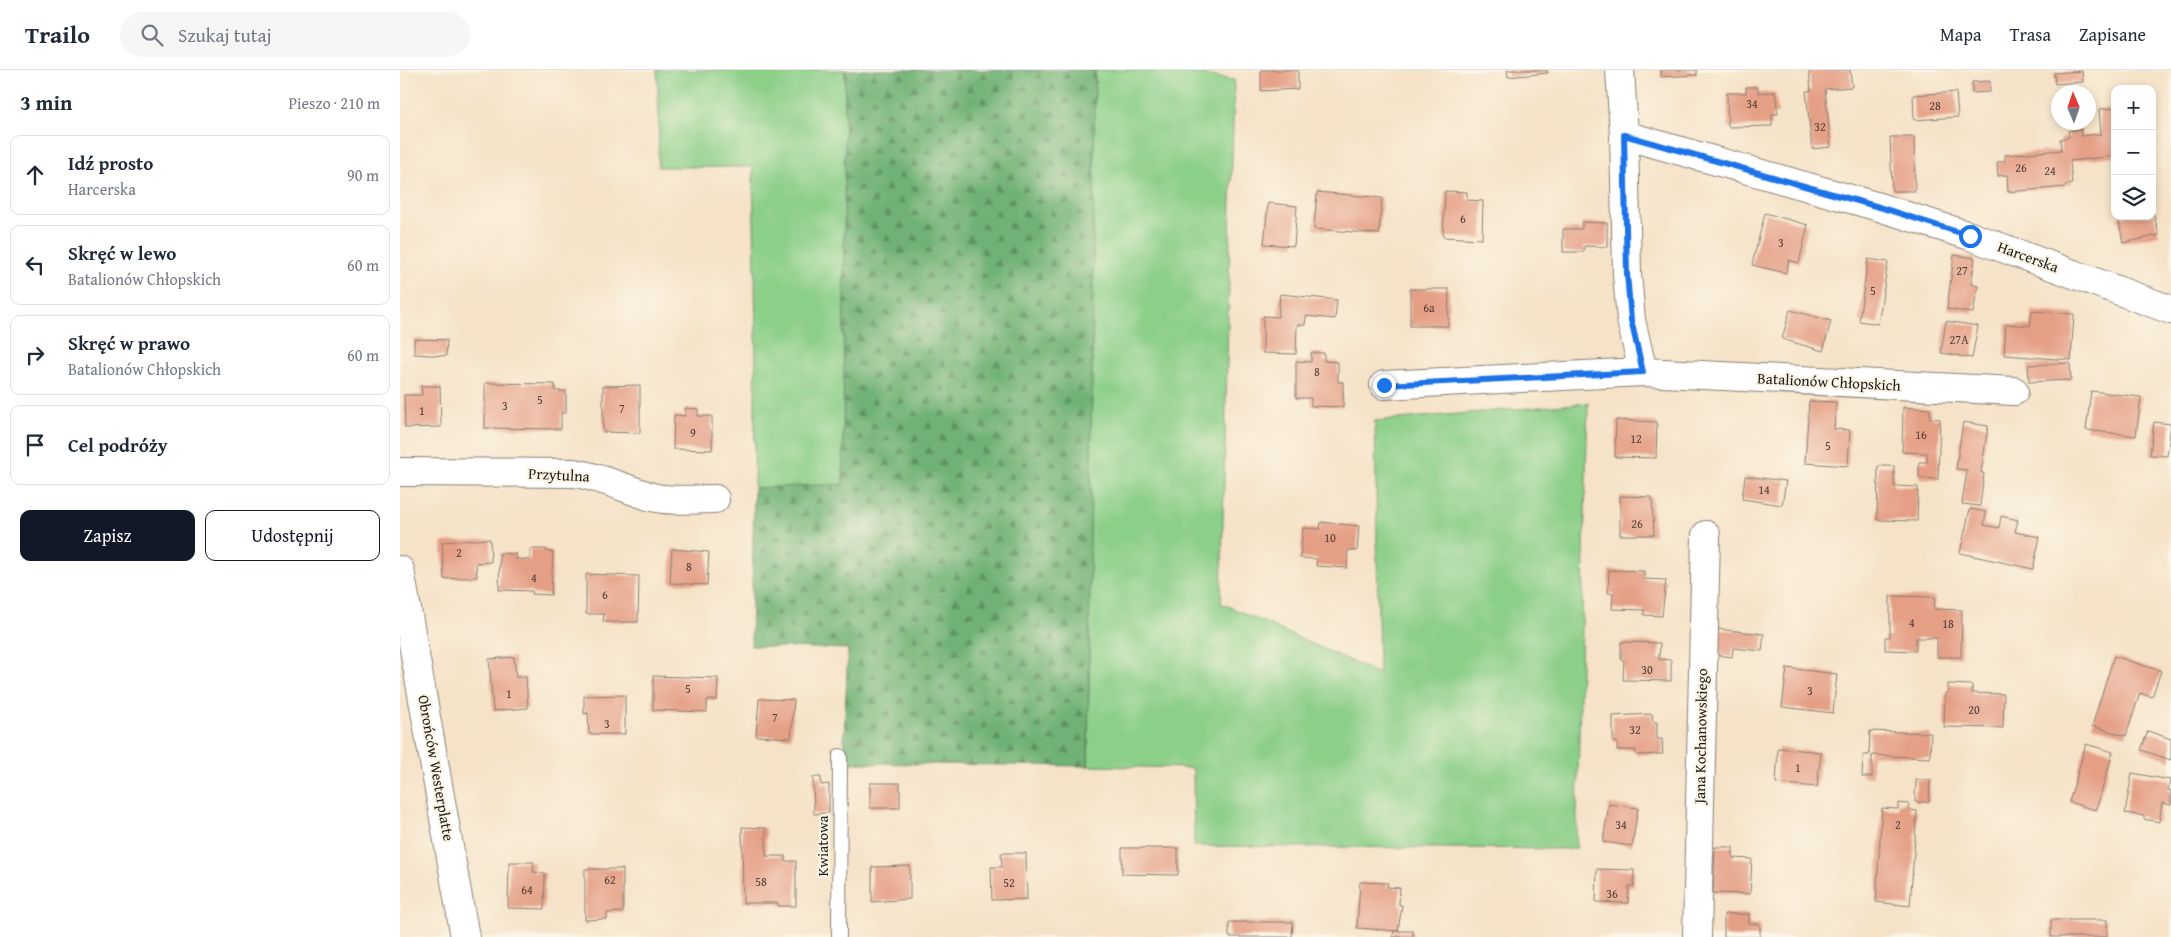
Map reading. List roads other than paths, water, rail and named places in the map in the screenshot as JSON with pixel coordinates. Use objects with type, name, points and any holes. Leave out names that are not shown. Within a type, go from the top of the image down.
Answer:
[{"type":"street","points":[[1620,70],[1629,302],[1631,320],[1643,372]]},
{"type":"street","name":"Harcerska","points":[[1624,135],[1870,204],[1943,227],[2171,310]]},
{"type":"street","name":"Batalionów Chłopskich","points":[[1384,385],[1643,372],[2014,391]]},
{"type":"street","name":"Przytulna","points":[[400,472],[574,474],[594,476],[652,497],[668,500],[715,498]]},
{"type":"street","name":"Jana Kochanowskiego","points":[[1697,937],[1706,535]]},
{"type":"street","name":"Obrońców Westerplatte","points":[[400,570],[465,937]]},
{"type":"lane","name":"Kwiatowa","points":[[839,937],[840,756]]}]
